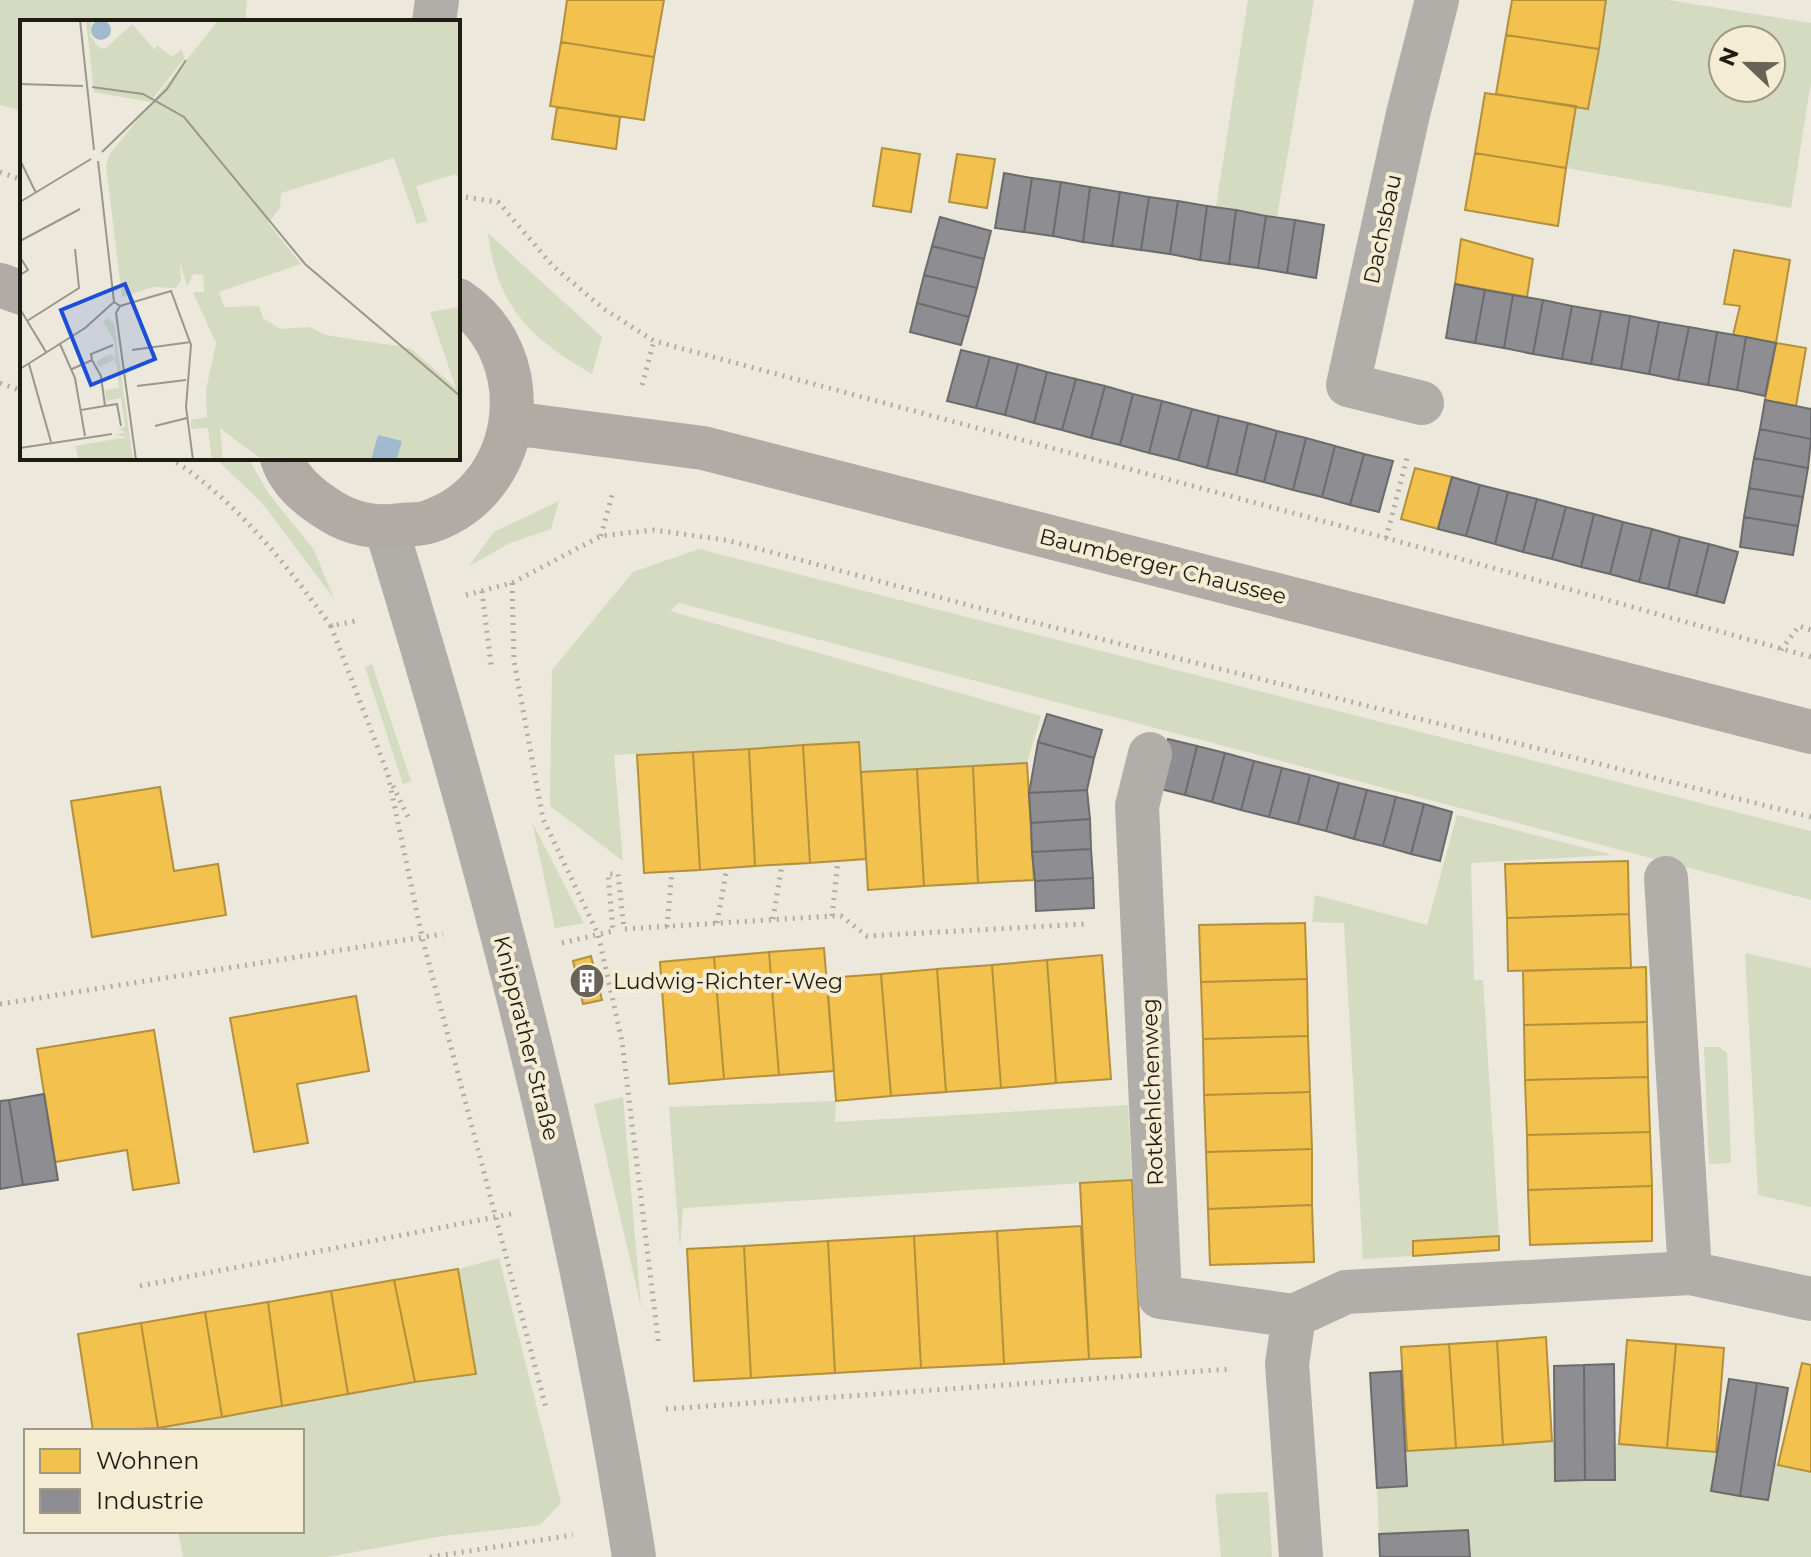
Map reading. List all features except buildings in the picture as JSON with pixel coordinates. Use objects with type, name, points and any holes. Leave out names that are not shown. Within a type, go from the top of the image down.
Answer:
[{"type":"street","points":[[434,20],[437,0]]},
{"type":"street","name":"Dachsbau","points":[[1422,403],[1348,385],[1408,114],[1437,0]]},
{"type":"street","points":[[0,285],[20,292]]},
{"type":"street","points":[[283,460],[309,497],[345,520],[386,527],[431,522],[469,500],[497,465],[511,423],[513,383],[500,344],[476,312],[460,301]]},
{"type":"street","name":"Baumberger Chaussee","points":[[511,423],[703,448],[1811,732]]},
{"type":"street","name":"Knipprather Straße","points":[[386,527],[503,941],[567,1203],[634,1557]]},
{"type":"street","name":"Rotkehlchenweg","points":[[1150,754],[1137,806],[1160,1297],[1294,1316]]},
{"type":"street","points":[[1666,878],[1690,1273]]},
{"type":"street","points":[[1301,1557],[1287,1364],[1294,1316],[1346,1292],[1690,1273],[1811,1299]]},
{"type":"path","points":[[0,172],[20,179]]},
{"type":"path","points":[[460,196],[498,202],[553,266],[604,309],[654,341],[1386,538],[1811,657]]},
{"type":"path","points":[[0,383],[20,390]]},
{"type":"path","points":[[1386,538],[1422,403]]},
{"type":"path","points":[[173,460],[209,483],[248,522],[331,626],[512,583],[601,536],[653,530],[726,540],[1025,620],[1811,817]]},
{"type":"path","points":[[512,583],[514,661],[543,819],[598,934],[622,1041],[661,1363]]},
{"type":"path","points":[[1781,650],[1799,626],[1811,630]]},
{"type":"path","points":[[388,775],[422,937],[548,1413]]},
{"type":"path","points":[[832,916],[838,861]]},
{"type":"path","points":[[773,919],[782,864]]},
{"type":"path","points":[[717,923],[727,868]]},
{"type":"path","points":[[667,927],[672,871]]},
{"type":"path","points":[[0,1004],[422,937],[503,941],[613,931],[608,874],[618,874],[624,929],[841,916],[867,936],[1144,921]]},
{"type":"path","points":[[140,1286],[567,1203]]},
{"type":"path","points":[[672,1410],[1287,1364]]},
{"type":"path","points":[[665,1394],[669,1423]]},
{"type":"path","points":[[430,1557],[578,1534],[580,1546]]},
{"type":"green space","points":[[0,0],[247,0],[245,20],[20,20],[20,110],[0,105]]},
{"type":"green space","points":[[1248,0],[1314,0],[1277,217],[1216,207]]},
{"type":"green space","points":[[1606,0],[1669,0],[1811,23],[1811,82],[1791,208],[1566,168],[1576,106],[1589,108]]},
{"type":"green space","points":[[488,233],[602,337],[592,374],[551,347],[520,318],[499,281]]},
{"type":"green space","points":[[217,460],[249,460],[269,494],[314,550],[334,599],[263,504]]},
{"type":"green space","points":[[559,501],[551,529],[510,543],[469,566],[494,532]]},
{"type":"green space","points":[[699,549],[1811,831],[1811,900],[679,603],[670,611],[1041,716],[1027,763],[861,772],[859,742],[614,755],[623,861],[550,806],[552,670],[633,572]]},
{"type":"green space","points":[[372,664],[411,781],[403,784],[365,667]]},
{"type":"green space","points":[[1457,815],[1613,855],[1471,863],[1474,980],[1483,980],[1499,1236],[1414,1241],[1413,1256],[1363,1259],[1344,923],[1312,922],[1315,895],[1427,925]]},
{"type":"green space","points":[[532,822],[584,923],[555,928]]},
{"type":"green space","points":[[1745,953],[1811,968],[1811,1207],[1758,1195]]},
{"type":"green space","points":[[1704,1047],[1719,1047],[1727,1053],[1731,1163],[1709,1164]]},
{"type":"green space","points":[[623,1097],[641,1307],[594,1104]]},
{"type":"green space","points":[[836,1101],[835,1122],[1128,1105],[1132,1180],[683,1208],[680,1249],[669,1107]]},
{"type":"green space","points":[[499,1258],[561,1503],[540,1525],[443,1536],[327,1557],[183,1557],[178,1533],[304,1533],[304,1429],[158,1428],[475,1374],[458,1269]]},
{"type":"green space","points":[[1555,1440],[1556,1481],[1615,1479],[1615,1444],[1716,1452],[1711,1491],[1767,1499],[1774,1463],[1811,1472],[1811,1557],[1470,1557],[1467,1530],[1379,1534],[1377,1488],[1407,1486],[1405,1451]]},
{"type":"green space","points":[[1268,1492],[1272,1557],[1221,1557],[1215,1494]]},
{"type":"place","name":"Ludwig-Richter-Weg","points":[[587,981]]}]
